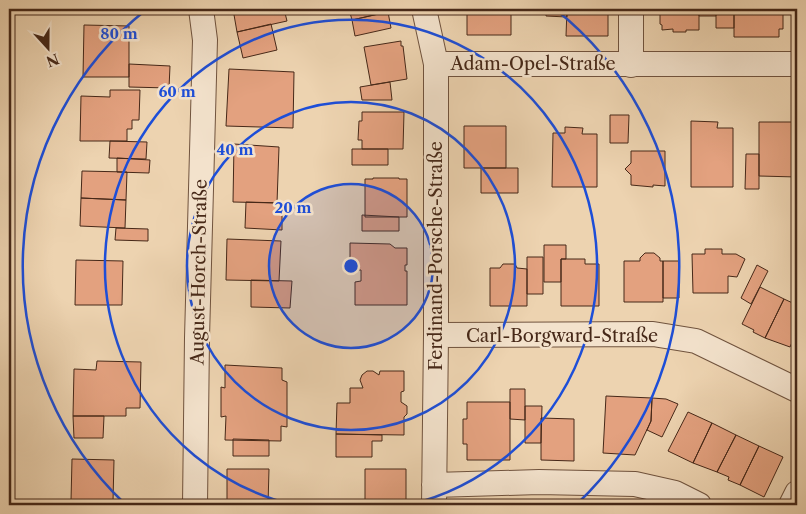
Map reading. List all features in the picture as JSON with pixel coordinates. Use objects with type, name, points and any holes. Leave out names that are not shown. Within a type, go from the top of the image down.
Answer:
[{"type":"street","name":"August-Horch-Straße","points":[[195,505],[197,338],[205,40],[201,9]]},
{"type":"street","name":"Ferdinand-Porsche-Straße","points":[[424,9],[436,64],[434,495]]},
{"type":"street","name":"Adam-Opel-Straße","points":[[631,9],[631,65]]},
{"type":"street","name":"Adam-Opel-Straße","points":[[436,64],[797,64]]},
{"type":"street","name":"Carl-Borgward-Straße","points":[[436,335],[653,334],[696,341],[797,390]]},
{"type":"street","points":[[434,495],[539,482],[635,484],[675,493],[699,505]]},
{"type":"street","points":[[791,505],[797,492]]},
{"type":"building","points":[[233,9],[284,9],[287,21],[237,32]]},
{"type":"building","points":[[349,9],[395,9],[395,10],[352,20]]},
{"type":"building","points":[[453,9],[467,9],[467,11],[454,11]]},
{"type":"building","points":[[467,9],[511,9],[511,35],[467,35]]},
{"type":"building","points":[[546,9],[567,9],[567,17],[546,16]]},
{"type":"building","points":[[567,9],[608,9],[608,36],[566,36]]},
{"type":"building","points":[[660,9],[699,9],[699,30],[673,32],[673,29],[662,30]]},
{"type":"building","points":[[699,9],[716,9],[716,16],[699,16]]},
{"type":"building","points":[[716,9],[734,9],[734,28],[716,28]]},
{"type":"building","points":[[734,9],[783,9],[783,29],[779,29],[779,37],[734,37]]},
{"type":"building","points":[[388,12],[391,28],[355,36],[352,20]]},
{"type":"building","points":[[271,24],[277,50],[243,58],[237,32]]},
{"type":"building","points":[[84,25],[129,26],[129,77],[83,77]]},
{"type":"building","points":[[401,41],[407,79],[371,85],[364,47]]},
{"type":"building","points":[[129,64],[170,66],[169,88],[129,87]]},
{"type":"building","points":[[229,69],[294,72],[293,128],[226,126]]},
{"type":"building","points":[[390,82],[392,100],[362,100],[360,87]]},
{"type":"building","points":[[110,90],[140,90],[139,120],[132,120],[132,129],[127,129],[127,141],[80,141],[81,96],[110,97]]},
{"type":"building","points":[[362,112],[404,112],[403,149],[362,149],[362,140],[358,140],[359,121],[362,121]]},
{"type":"building","points":[[610,115],[629,115],[628,143],[610,143]]},
{"type":"building","points":[[691,121],[718,122],[717,128],[733,128],[733,187],[691,187]]},
{"type":"building","points":[[759,122],[797,122],[797,177],[759,176]]},
{"type":"building","points":[[464,126],[506,126],[506,168],[464,168]]},
{"type":"building","points":[[565,127],[583,128],[582,134],[597,134],[597,187],[552,187],[553,133],[565,133]]},
{"type":"building","points":[[110,141],[147,142],[146,159],[109,158]]},
{"type":"building","points":[[234,144],[279,147],[277,203],[233,202]]},
{"type":"building","points":[[352,149],[388,149],[388,165],[352,165]]},
{"type":"building","points":[[631,151],[665,151],[665,186],[631,185],[631,175],[625,169],[631,163]]},
{"type":"building","points":[[746,154],[759,154],[759,189],[745,189]]},
{"type":"building","points":[[117,158],[150,160],[149,173],[117,172]]},
{"type":"building","points":[[481,168],[518,168],[518,193],[481,193]]},
{"type":"building","points":[[82,171],[127,172],[126,200],[81,198]]},
{"type":"building","points":[[365,179],[407,179],[407,217],[365,217]]},
{"type":"building","points":[[81,198],[126,200],[125,228],[80,226]]},
{"type":"building","points":[[246,202],[282,203],[282,230],[245,228]]},
{"type":"building","points":[[362,215],[399,217],[399,231],[362,231]]},
{"type":"building","points":[[116,228],[148,229],[148,241],[115,240]]},
{"type":"building","points":[[227,239],[281,241],[279,281],[226,280]]},
{"type":"building","points":[[350,243],[390,244],[395,248],[407,248],[405,271],[407,271],[407,305],[355,305],[355,282],[361,281],[361,270],[350,270]]},
{"type":"building","points":[[544,245],[566,245],[566,259],[561,259],[561,282],[544,282]]},
{"type":"building","points":[[705,249],[722,249],[722,254],[736,254],[745,259],[737,277],[728,276],[728,293],[693,293],[692,254],[705,254]]},
{"type":"building","points":[[645,253],[654,253],[660,258],[660,261],[663,261],[663,302],[624,302],[624,261],[640,261],[640,258]]},
{"type":"building","points":[[527,257],[543,257],[543,294],[527,294]]},
{"type":"building","points":[[561,259],[585,259],[585,264],[599,264],[599,306],[561,306]]},
{"type":"building","points":[[76,260],[123,261],[122,305],[75,305]]},
{"type":"building","points":[[663,261],[679,261],[679,298],[663,298]]},
{"type":"building","points":[[503,264],[515,264],[517,268],[527,269],[527,306],[490,306],[490,268],[500,268]]},
{"type":"building","points":[[757,265],[768,271],[751,304],[741,298]]},
{"type":"building","points":[[251,280],[292,281],[290,308],[251,307]]},
{"type":"building","points":[[760,287],[784,299],[765,338],[742,324]]},
{"type":"building","points":[[784,299],[797,305],[797,331],[790,347],[765,338]]},
{"type":"building","points":[[97,361],[141,362],[140,408],[126,408],[126,416],[73,416],[74,369],[96,370]]},
{"type":"building","points":[[225,365],[282,368],[282,380],[287,382],[287,427],[281,426],[281,441],[225,440],[226,416],[221,417],[221,387],[225,388]]},
{"type":"building","points":[[367,371],[373,371],[379,375],[380,371],[404,371],[404,391],[401,392],[401,402],[407,406],[407,414],[404,417],[404,435],[336,434],[337,403],[350,403],[350,388],[363,388],[360,380]]},
{"type":"building","points":[[510,389],[525,389],[525,420],[510,419]]},
{"type":"building","points":[[606,396],[652,398],[651,421],[635,455],[603,453]]},
{"type":"building","points":[[652,398],[666,399],[678,404],[662,437],[647,430],[651,421]]},
{"type":"building","points":[[467,402],[510,402],[510,460],[467,460],[467,444],[463,444],[463,419],[467,419]]},
{"type":"building","points":[[525,406],[542,406],[541,443],[525,443]]},
{"type":"building","points":[[688,412],[712,423],[693,463],[668,451]]},
{"type":"building","points":[[73,416],[104,416],[103,438],[74,438]]},
{"type":"building","points":[[541,418],[574,419],[574,461],[541,460]]},
{"type":"building","points":[[712,423],[736,435],[717,472],[693,463]]},
{"type":"building","points":[[336,434],[382,435],[382,441],[372,441],[372,457],[336,457]]},
{"type":"building","points":[[736,435],[759,446],[740,485],[728,480],[729,477],[717,472]]},
{"type":"building","points":[[233,439],[269,440],[269,456],[233,456]]},
{"type":"building","points":[[759,446],[783,457],[764,497],[740,485]]},
{"type":"building","points":[[72,459],[114,460],[113,501],[71,501]]},
{"type":"building","points":[[227,469],[269,469],[268,505],[227,505]]},
{"type":"building","points":[[365,469],[406,469],[406,505],[365,505]]},
{"type":"building","points":[[94,501],[125,501],[125,505],[94,505]]}]
